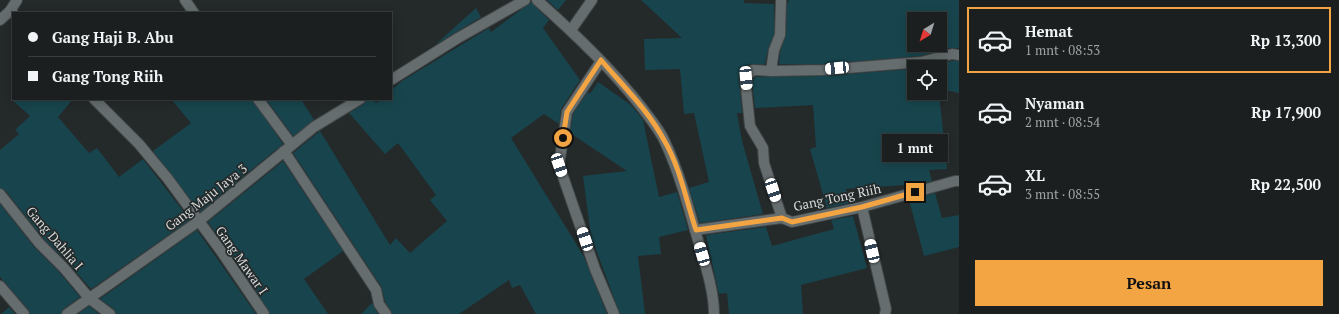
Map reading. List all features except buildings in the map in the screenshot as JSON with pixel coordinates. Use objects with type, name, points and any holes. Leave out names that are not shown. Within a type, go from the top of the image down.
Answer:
[{"type":"street","points":[[0,20],[12,12],[17,0]]},
{"type":"street","points":[[185,0],[193,12]]},
{"type":"street","points":[[392,79],[525,0]]},
{"type":"street","points":[[537,0],[571,30],[601,60],[634,99],[665,140],[680,179],[696,230],[706,266],[714,306],[714,314]]},
{"type":"street","points":[[571,30],[592,0]]},
{"type":"street","points":[[771,71],[774,50],[780,35],[781,0]]},
{"type":"street","points":[[782,218],[764,163],[763,148],[750,126],[746,78],[753,70],[823,70],[920,62],[952,54],[959,55]]},
{"type":"street","points":[[601,60],[567,112],[559,165],[595,269],[614,314]]},
{"type":"street","name":"Gang Mawar I","points":[[95,100],[139,144],[168,179],[221,251],[264,314]]},
{"type":"street","points":[[259,100],[292,145]]},
{"type":"street","name":"Gang Maju Jaya 3","points":[[68,314],[90,300],[199,221],[314,127],[358,100]]},
{"type":"street","points":[[284,151],[376,290],[379,304],[386,314]]},
{"type":"street","name":"Gang Tong Riih","points":[[696,230],[782,218],[792,222],[862,207],[959,181]]},
{"type":"street","name":"Gang Dahlia I","points":[[0,194],[39,243],[64,268],[90,300],[110,314]]},
{"type":"street","points":[[862,207],[886,309],[885,314]]},
{"type":"street","points":[[0,286],[24,314]]},
{"type":"route","points":[[563,138],[567,112],[601,60],[651,120],[665,140],[680,179],[696,230],[782,218],[792,222],[862,207],[915,192]]}]
